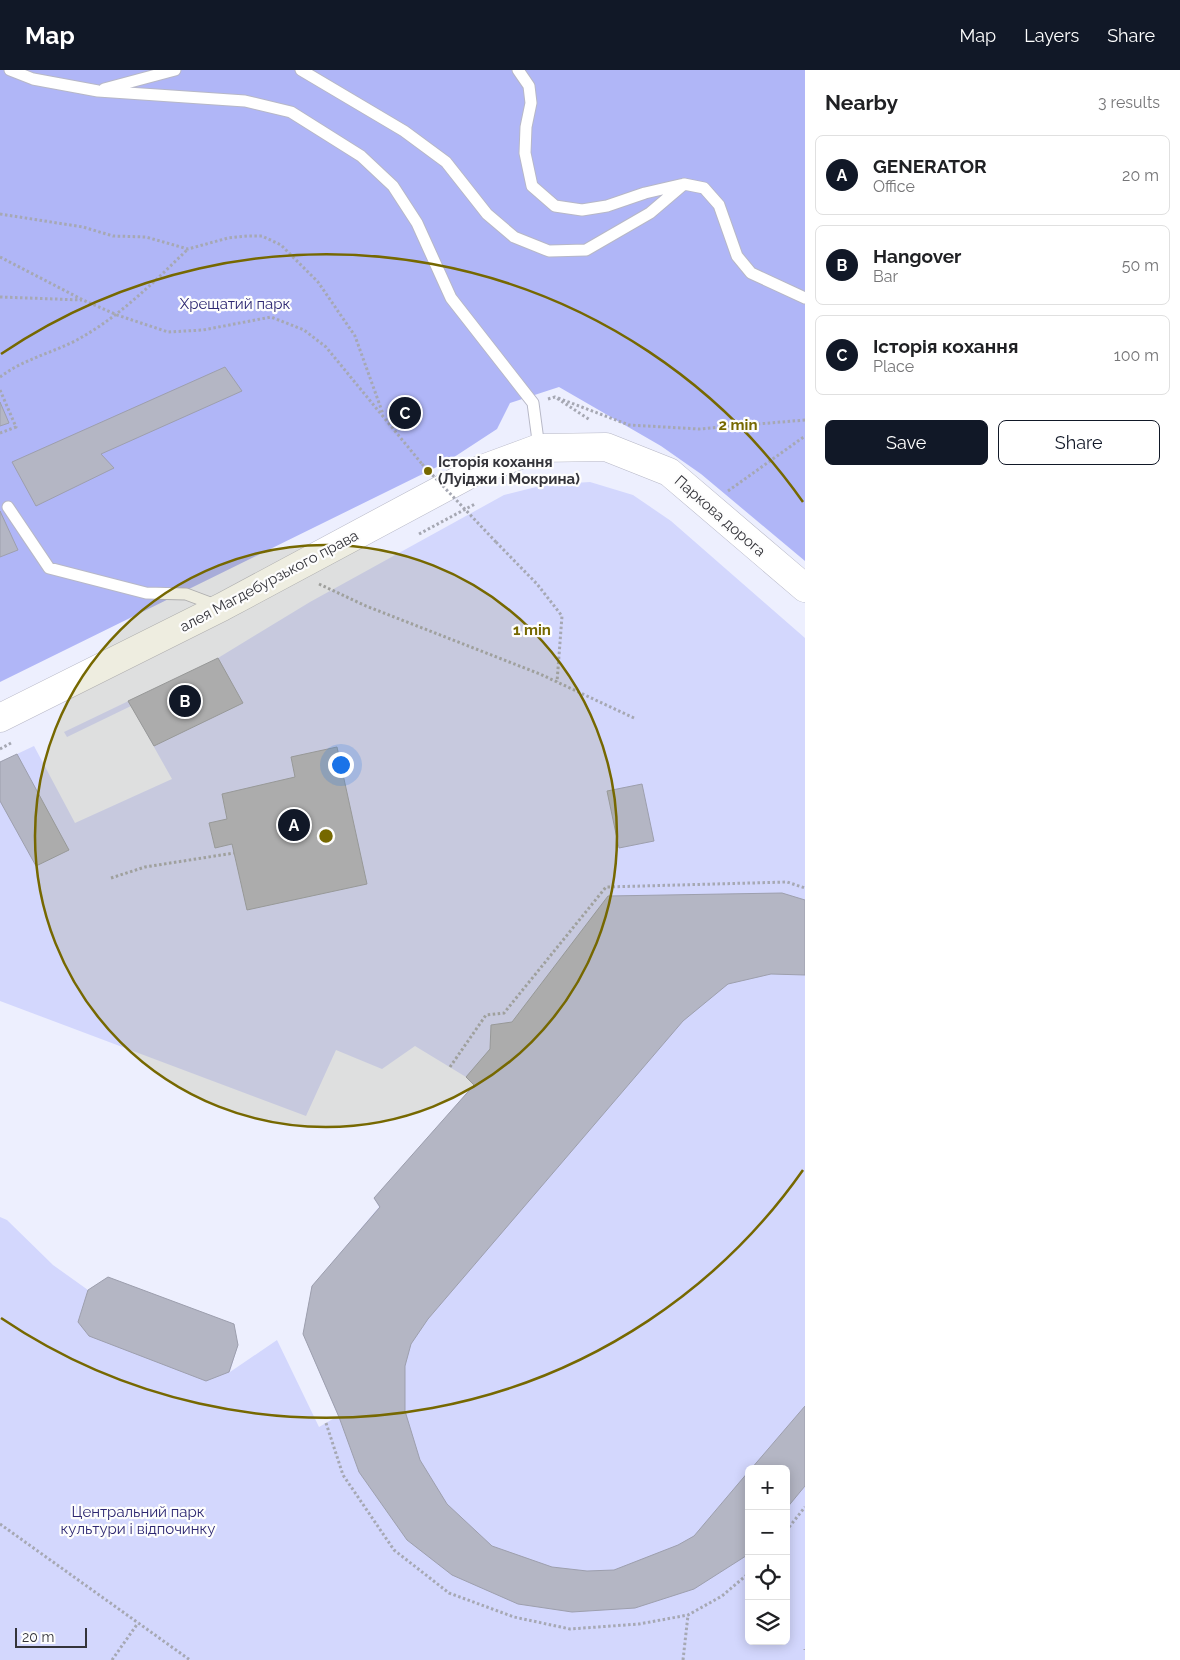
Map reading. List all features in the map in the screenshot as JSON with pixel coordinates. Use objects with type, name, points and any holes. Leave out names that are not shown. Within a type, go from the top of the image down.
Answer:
[{"type":"main road","name":"Паркова дорога","points":[[539,448],[606,447],[669,472],[805,588]]},
{"type":"main road","name":"алея Магдебурзького права","points":[[0,718],[222,607],[474,472],[539,448]]},
{"type":"lane","points":[[10,70],[33,79],[98,91],[245,101],[291,112],[361,156],[393,186],[416,223],[451,298],[533,403],[539,448]]},
{"type":"lane","points":[[98,91],[175,70]]},
{"type":"lane","points":[[301,70],[404,131],[446,162],[494,220],[514,237],[549,251],[586,250],[650,213],[684,184]]},
{"type":"lane","points":[[518,70],[529,86],[532,103],[526,127],[525,154],[532,186],[555,206],[582,210],[607,206],[645,193],[684,184],[704,188],[719,205],[737,256],[751,273],[805,298]]},
{"type":"lane","points":[[8,507],[49,568],[146,593],[186,594],[222,607]]},
{"type":"path","points":[[0,214],[82,227],[112,236],[146,237],[188,249]]},
{"type":"path","points":[[0,377],[18,364],[75,341],[117,314],[188,249],[228,238],[262,236],[281,244],[318,282],[354,336],[384,417]]},
{"type":"path","points":[[0,257],[82,300],[168,332],[203,330],[271,317],[288,322],[304,330],[326,347],[422,464],[537,584],[562,616],[557,682]]},
{"type":"path","points":[[0,297],[82,300]]},
{"type":"path","points":[[0,390],[16,427],[0,433]]},
{"type":"path","points":[[555,398],[569,400],[629,424],[699,429],[805,420]]},
{"type":"path","points":[[726,492],[805,436]]},
{"type":"path","points":[[415,536],[481,500]]},
{"type":"path","points":[[310,588],[323,582]]},
{"type":"path","points":[[318,584],[366,606],[557,682],[634,718]]},
{"type":"path","points":[[0,749],[15,741]]},
{"type":"path","points":[[112,878],[144,867],[234,853]]},
{"type":"path","points":[[450,1068],[486,1015],[504,1013],[606,887],[787,882],[805,888]]},
{"type":"path","points":[[326,1423],[343,1475],[394,1550],[449,1593],[514,1617],[570,1629],[639,1624],[688,1615],[722,1596],[745,1576]]},
{"type":"path","points":[[790,1525],[805,1507]]},
{"type":"path","points":[[0,1524],[190,1660]]},
{"type":"path","points":[[683,1660],[688,1615]]},
{"type":"path","points":[[112,1660],[138,1622]]},
{"type":"green space","name":"Хрещатий парк","points":[[0,70],[805,70],[805,561],[701,474],[661,446],[559,387],[510,403],[497,429],[445,463],[0,682]]},
{"type":"green space","name":"Центральний парк культури і відпочинку","points":[[590,482],[633,495],[671,521],[805,638],[805,1660],[0,1660],[0,1217],[7,1220],[53,1265],[88,1290],[108,1277],[234,1324],[238,1345],[230,1372],[277,1340],[319,1427],[338,1416],[303,1334],[312,1286],[379,1207],[374,1198],[474,1085],[466,1077],[415,1046],[382,1069],[336,1050],[306,1116],[0,1001],[0,762],[34,746],[75,823],[172,779],[131,706],[67,737],[64,732],[218,658],[310,602],[504,495],[544,485]]},
{"type":"building","points":[[225,367],[242,391],[101,454],[114,468],[36,506],[12,462]]},
{"type":"building","points":[[0,402],[9,423],[0,426]]},
{"type":"building","points":[[0,511],[18,550],[0,557]]},
{"type":"building","points":[[218,658],[243,703],[154,746],[128,701]]},
{"type":"building","points":[[337,747],[367,884],[247,910],[232,844],[215,848],[209,823],[227,819],[222,794],[295,777],[291,757]]},
{"type":"building","points":[[17,754],[69,850],[36,866],[0,801],[0,762]]},
{"type":"building","points":[[642,784],[654,841],[619,848],[607,791]]},
{"type":"building","points":[[782,893],[805,900],[805,975],[771,974],[728,984],[683,1021],[428,1319],[411,1344],[405,1366],[405,1411],[420,1460],[447,1504],[492,1546],[552,1567],[587,1571],[614,1570],[678,1545],[694,1536],[745,1476],[745,1557],[694,1589],[635,1608],[572,1612],[518,1604],[452,1575],[407,1540],[359,1472],[339,1417],[303,1334],[312,1286],[380,1207],[374,1198],[474,1085],[466,1077],[490,1049],[491,1025],[512,1022],[608,896]]},
{"type":"building","points":[[108,1277],[234,1324],[238,1345],[229,1372],[206,1381],[89,1336],[78,1322],[88,1290]]},
{"type":"building","points":[[805,1406],[805,1486],[790,1504],[790,1465],[754,1465]]},
{"type":"place","name":"Історія кохання","points":[[405,413]]},
{"type":"place","name":"Історія кохання (Луіджи і Мокрина)","points":[[428,471]]},
{"type":"place","name":"Hangover","points":[[185,701]]},
{"type":"place","name":"GENERATOR","points":[[294,825]]}]
